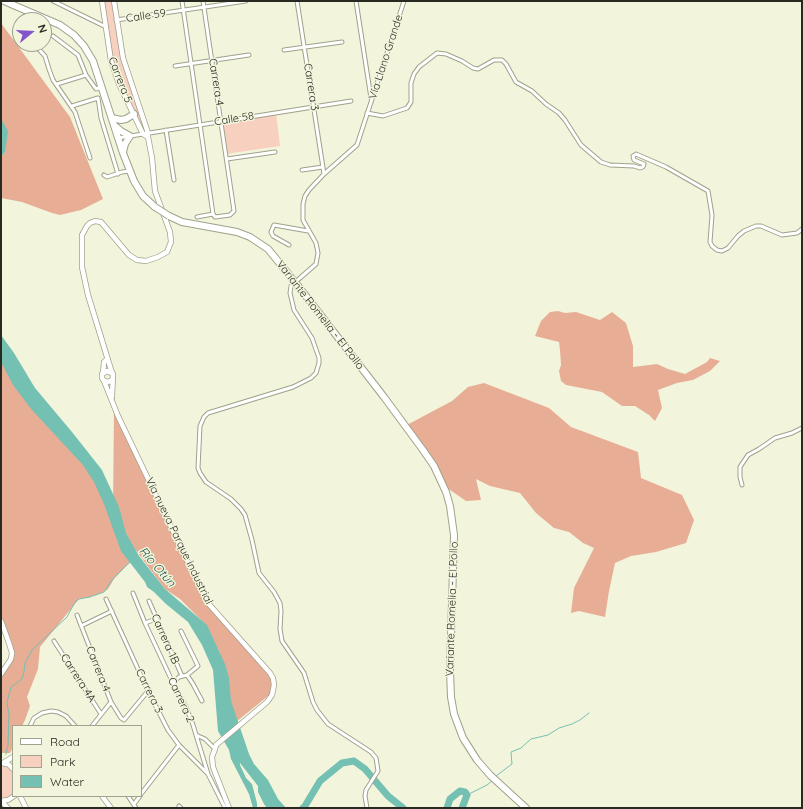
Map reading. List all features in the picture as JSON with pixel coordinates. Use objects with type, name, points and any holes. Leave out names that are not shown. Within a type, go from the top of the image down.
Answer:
[{"type":"highway","name":"Variante Romelia - El Pollo","points":[[4,1],[60,25],[74,35],[89,53],[99,88],[113,121],[130,171],[138,189],[146,199],[169,216],[182,222],[237,232],[250,237],[268,249],[291,276],[379,391],[434,466],[448,501],[454,535],[450,687],[452,706],[456,722],[468,747],[487,771],[526,808]]},
{"type":"highway","points":[[113,121],[126,119],[134,114]]},
{"type":"highway","points":[[113,121],[121,131],[130,136],[125,144],[123,153]]},
{"type":"main road","name":"Carrera 5","points":[[102,1],[111,60],[119,84],[143,134]]},
{"type":"main road","name":"Carrera 5","points":[[114,1],[123,58],[148,135]]},
{"type":"main road","points":[[143,134],[148,135]]},
{"type":"main road","name":"Vía nueva Parque industrial","points":[[112,397],[112,373],[88,295],[82,268],[82,235],[90,223],[94,221],[101,222],[129,255],[137,260],[146,261],[167,252],[171,242],[170,232],[155,191],[148,135]]},
{"type":"main road","name":"Vía nueva Parque industrial","points":[[107,359],[104,362],[102,378],[107,391],[112,397],[122,422],[207,602],[270,673],[273,681],[274,688],[272,695],[267,702],[215,747]]},
{"type":"main road","points":[[103,373],[108,370],[112,373]]},
{"type":"main road","points":[[104,381],[108,382],[112,380]]},
{"type":"main road","points":[[1,621],[12,652],[10,660],[1,674]]},
{"type":"main road","points":[[215,747],[212,757],[213,767],[229,808]]},
{"type":"main road","points":[[2,762],[12,757]]},
{"type":"main road","points":[[2,762],[8,764],[12,769]]},
{"type":"main road","points":[[1,801],[8,800],[12,797]]},
{"type":"main road","points":[[20,797],[26,808]]},
{"type":"main road","points":[[103,797],[111,808]]},
{"type":"main road","points":[[1,801],[8,808]]},
{"type":"street","points":[[54,1],[106,27]]},
{"type":"street","points":[[182,1],[213,214],[197,217]]},
{"type":"street","name":"Carrera 4","points":[[204,1],[234,211],[230,215],[215,217],[213,214]]},
{"type":"street","name":"Calle 59","points":[[116,20],[246,1]]},
{"type":"street","name":"Carrera 3","points":[[297,1],[324,174]]},
{"type":"street","points":[[356,1],[371,100]]},
{"type":"street","name":"Vía Llano Grande","points":[[367,808],[365,796],[366,790],[378,771],[376,758],[371,752],[328,724],[317,710],[304,673],[282,641],[280,629],[280,603],[274,592],[259,573],[245,516],[241,509],[231,499],[206,482],[198,468],[200,426],[204,417],[208,413],[293,387],[312,378],[316,373],[319,358],[312,338],[294,310],[290,293],[291,286],[312,268],[318,258],[318,249],[303,220],[303,204],[305,196],[309,190],[356,145],[404,1]]},
{"type":"street","points":[[53,36],[78,55],[86,75],[99,88],[98,98],[101,118],[118,174]]},
{"type":"street","points":[[284,50],[342,42]]},
{"type":"street","points":[[41,52],[45,56],[49,70],[75,112],[90,158]]},
{"type":"street","points":[[367,113],[383,116],[407,108],[411,102],[411,83],[414,74],[419,67],[437,53],[446,54],[478,69],[494,60],[502,60],[506,64],[516,82],[532,91],[546,104],[559,113],[581,145],[601,162],[610,165],[643,167],[644,164],[634,160],[633,156],[636,154],[666,167],[708,191],[712,215],[710,242],[717,250],[722,251],[728,248],[744,231],[756,226],[761,226],[782,235],[797,233],[802,229]]},
{"type":"street","points":[[174,66],[249,55]]},
{"type":"street","points":[[57,84],[86,75]]},
{"type":"street","points":[[72,106],[98,98]]},
{"type":"street","name":"Calle 58","points":[[148,135],[200,124],[351,101]]},
{"type":"street","points":[[166,130],[174,180]]},
{"type":"street","points":[[118,138],[143,134]]},
{"type":"street","points":[[227,158],[275,152]]},
{"type":"street","points":[[302,170],[323,167]]},
{"type":"street","points":[[104,175],[107,177],[130,171]]},
{"type":"street","points":[[289,245],[273,236],[271,232],[274,225],[308,231]]},
{"type":"street","points":[[742,485],[740,478],[740,467],[748,455],[775,438],[792,433],[802,428]]},
{"type":"street","name":"Carrera 2","points":[[133,593],[145,623],[186,707],[208,774],[225,808]]},
{"type":"street","name":"Carrera 3","points":[[106,599],[148,691],[168,730],[179,745],[208,774]]},
{"type":"street","name":"Carrera 1B","points":[[149,601],[182,676]]},
{"type":"street","points":[[81,626],[112,611]]},
{"type":"street","name":"Carrera 4","points":[[77,615],[111,702],[121,718],[124,720],[148,691]]},
{"type":"street","points":[[145,623],[156,619]]},
{"type":"street","points":[[173,683],[175,679],[187,675],[198,666],[181,631]]},
{"type":"street","name":"Carrera 4A","points":[[54,641],[101,714]]},
{"type":"street","points":[[187,675],[202,701]]},
{"type":"street","points":[[93,725],[111,702]]},
{"type":"street","points":[[30,725],[34,718],[42,713],[51,711],[58,712],[66,716],[74,725]]},
{"type":"street","points":[[196,735],[205,739],[215,747]]},
{"type":"street","points":[[142,792],[179,745]]},
{"type":"street","points":[[129,797],[136,808]]},
{"type":"street","points":[[134,804],[139,797]]},
{"type":"green space","points":[[102,1],[114,1],[123,58],[148,133],[143,134],[111,61]]},
{"type":"green space","points":[[276,113],[280,146],[226,154],[222,121]]},
{"type":"green space","points":[[1,763],[12,768],[12,796],[1,801]]},
{"type":"shaded area","points":[[1,23],[12,38],[12,52],[22,52],[70,117],[103,199],[81,210],[60,215],[22,202],[1,198],[1,157],[5,152],[1,119]]},
{"type":"shaded area","points":[[558,311],[565,313],[576,312],[600,320],[612,312],[626,323],[633,346],[633,367],[657,364],[685,374],[707,362],[710,358],[720,361],[710,371],[693,380],[677,383],[658,390],[662,408],[655,421],[635,406],[622,406],[602,392],[566,385],[561,381],[559,371],[561,365],[559,342],[535,336],[541,321],[550,312]]},
{"type":"shaded area","points":[[1,351],[64,433],[113,510],[114,409],[207,602],[270,673],[274,688],[268,696],[231,726],[220,653],[203,622],[180,599],[165,589],[134,548],[116,515],[133,558],[114,579],[108,589],[102,593],[79,599],[40,647],[38,669],[27,697],[30,706],[25,720],[22,725],[12,725],[12,749],[10,753],[1,753],[1,674],[11,659],[9,643],[1,619]]},
{"type":"shaded area","points":[[484,383],[549,408],[571,427],[638,452],[641,478],[682,495],[694,520],[686,543],[656,552],[631,556],[615,563],[605,617],[579,611],[571,613],[574,588],[594,548],[583,543],[569,532],[554,528],[536,513],[520,493],[490,486],[476,479],[481,500],[466,501],[443,485],[405,426],[452,401],[468,387]]},
{"type":"water","points":[[1,119],[8,131],[5,152],[1,157]]},
{"type":"water","name":"Río Otún","points":[[1,335],[14,353],[35,388],[102,470],[119,507],[126,533],[139,556],[165,589],[207,625],[225,664],[229,678],[231,701],[249,754],[254,764],[268,780],[278,799],[286,808],[267,808],[258,792],[258,786],[240,763],[246,778],[252,784],[257,803],[257,808],[253,808],[249,794],[231,759],[229,750],[218,731],[213,670],[202,645],[188,622],[147,587],[145,582],[121,551],[104,504],[94,482],[83,465],[32,410],[13,385],[1,362]]},
{"type":"waterway","points":[[6,754],[8,745],[9,715],[7,702],[11,687],[22,679],[25,663],[32,650],[67,617],[75,602],[79,599],[104,592],[112,580],[130,562]]},
{"type":"waterway","points":[[496,776],[512,764],[511,752],[521,748],[531,739],[548,735],[559,728],[580,720],[589,713]]},
{"type":"waterway","points":[[303,808],[320,781],[342,763],[354,761],[365,769],[388,796],[403,808]]},
{"type":"waterway","points":[[467,795],[487,785],[493,780]]},
{"type":"waterway","points":[[447,808],[450,799],[460,791],[465,792],[467,795],[462,808]]}]
